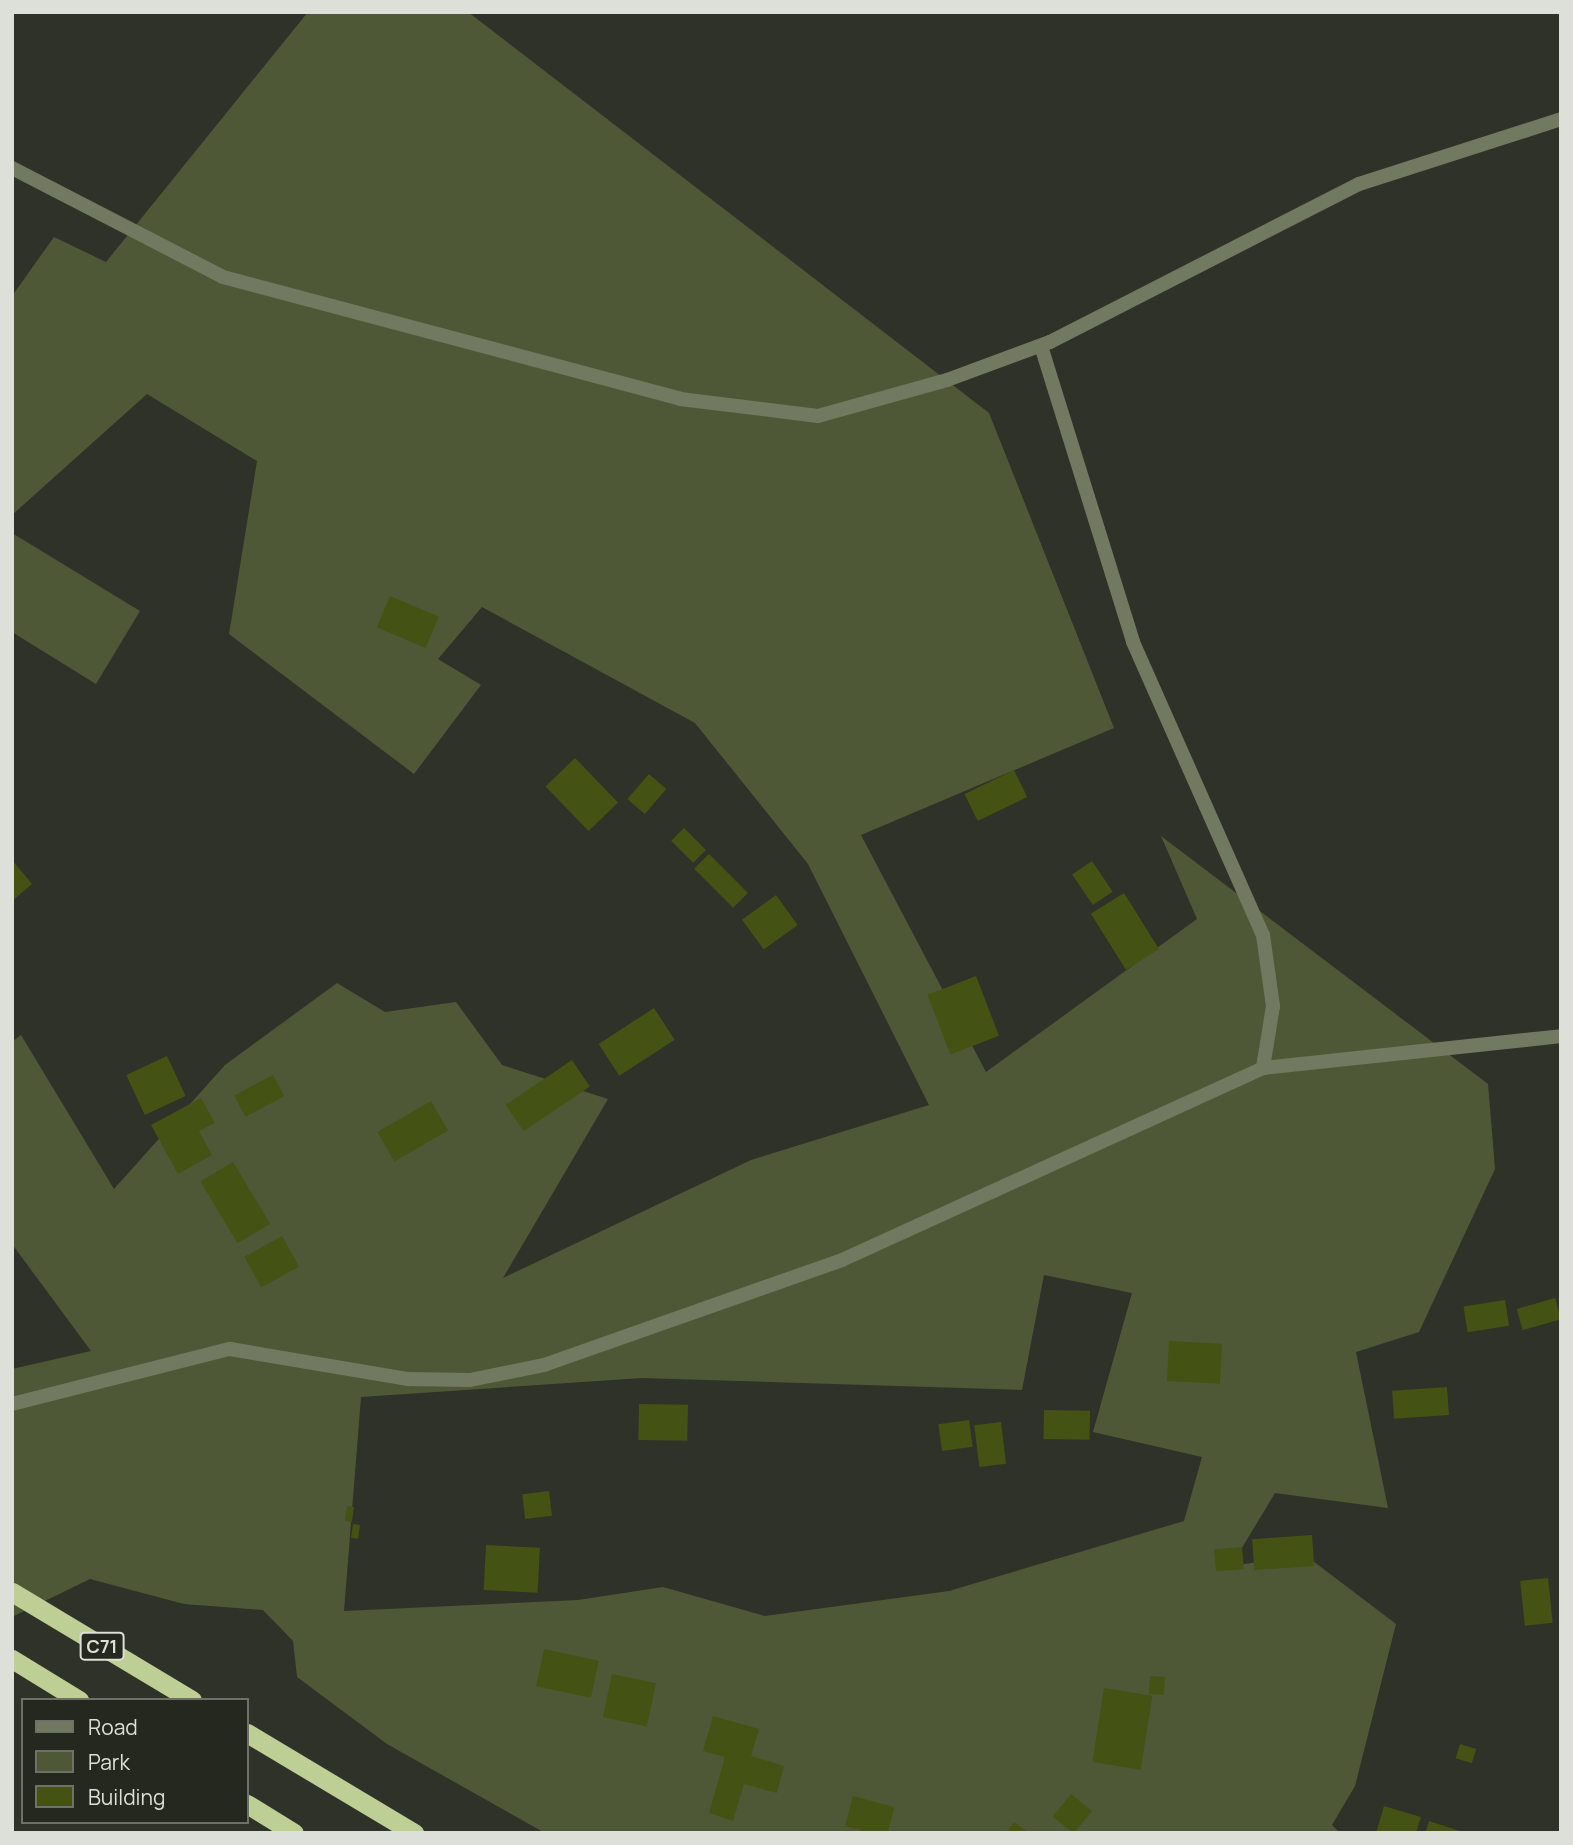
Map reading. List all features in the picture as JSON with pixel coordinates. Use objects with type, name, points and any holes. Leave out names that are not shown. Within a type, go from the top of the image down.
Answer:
[{"type":"highway","name":"C71","points":[[12,1592],[189,1698]]},
{"type":"highway","points":[[12,1659],[76,1698]]},
{"type":"highway","points":[[248,1734],[414,1833]]},
{"type":"highway","points":[[248,1805],[294,1833]]},
{"type":"street","points":[[12,168],[223,277],[680,399],[818,416],[1041,345],[1359,184],[1561,118]]},
{"type":"street","points":[[1041,345],[1133,642],[1263,935],[1273,1006],[1263,1068]]},
{"type":"street","points":[[12,1404],[230,1349],[408,1379],[471,1380],[544,1364],[842,1260],[1263,1068],[1561,1036]]},
{"type":"green space","points":[[308,12],[468,12],[989,413],[1114,728],[861,835],[986,1072],[1197,919],[1161,836],[1488,1084],[1495,1169],[1419,1332],[1356,1352],[1388,1508],[1275,1493],[1231,1566],[1305,1555],[1396,1624],[1355,1786],[1332,1825],[1340,1833],[545,1833],[387,1744],[297,1677],[293,1641],[263,1610],[184,1604],[90,1579],[12,1617],[12,1369],[91,1351],[12,1244],[12,1042],[21,1035],[114,1189],[225,1065],[337,983],[385,1012],[456,1002],[502,1065],[608,1099],[503,1278],[751,1160],[929,1105],[808,864],[695,723],[482,607],[438,659],[481,685],[414,774],[229,634],[257,461],[147,394],[12,515],[12,296],[54,237],[106,262]],"holes":[[[1044,1275],[1132,1293],[1093,1432],[1202,1457],[1184,1521],[949,1591],[765,1616],[663,1587],[578,1600],[344,1611],[361,1397],[642,1378],[1022,1390]]]},
{"type":"green space","points":[[12,533],[140,611],[96,684],[12,632]]},
{"type":"building","points":[[390,596],[439,617],[426,648],[377,627]]},
{"type":"building","points":[[575,758],[618,803],[589,831],[546,786]]},
{"type":"building","points":[[1014,770],[1027,797],[978,821],[965,794]]},
{"type":"building","points":[[649,774],[666,789],[645,814],[627,799]]},
{"type":"building","points":[[684,828],[706,850],[693,863],[671,841]]},
{"type":"building","points":[[709,854],[748,893],[733,908],[694,869]]},
{"type":"building","points":[[12,860],[32,884],[12,901]]},
{"type":"building","points":[[1092,861],[1113,892],[1093,905],[1072,874]]},
{"type":"building","points":[[1124,893],[1159,949],[1126,970],[1091,914]]},
{"type":"building","points":[[776,895],[798,925],[764,950],[742,920]]},
{"type":"building","points":[[976,976],[999,1036],[950,1054],[927,995]]},
{"type":"building","points":[[654,1008],[675,1040],[619,1076],[599,1044]]},
{"type":"building","points":[[167,1056],[186,1096],[145,1115],[126,1075]]},
{"type":"building","points":[[572,1060],[590,1087],[524,1131],[506,1105]]},
{"type":"building","points":[[273,1075],[284,1096],[245,1117],[234,1096]]},
{"type":"building","points":[[201,1098],[215,1123],[199,1131],[212,1155],[178,1174],[151,1125]]},
{"type":"building","points":[[431,1101],[448,1130],[394,1161],[377,1132]]},
{"type":"building","points":[[233,1162],[270,1224],[238,1243],[200,1182]]},
{"type":"building","points":[[282,1236],[299,1267],[261,1287],[244,1257]]},
{"type":"building","points":[[1555,1298],[1561,1319],[1523,1330],[1517,1309]]},
{"type":"building","points":[[1505,1300],[1509,1326],[1468,1332],[1464,1307]]},
{"type":"building","points":[[1169,1341],[1222,1344],[1220,1384],[1167,1381]]},
{"type":"building","points":[[1447,1387],[1449,1415],[1394,1419],[1392,1391]]},
{"type":"building","points":[[639,1404],[688,1405],[687,1441],[638,1440]]},
{"type":"building","points":[[1044,1410],[1090,1411],[1089,1440],[1043,1439]]},
{"type":"building","points":[[969,1420],[973,1447],[942,1451],[938,1424]]},
{"type":"building","points":[[1001,1422],[1006,1464],[979,1467],[974,1425]]},
{"type":"building","points":[[549,1491],[552,1516],[525,1519],[522,1494]]},
{"type":"building","points":[[347,1506],[354,1507],[352,1522],[345,1521]]},
{"type":"building","points":[[353,1524],[360,1525],[358,1539],[351,1538]]},
{"type":"building","points":[[1312,1535],[1314,1566],[1254,1570],[1252,1539]]},
{"type":"building","points":[[486,1545],[540,1548],[538,1593],[484,1590]]},
{"type":"building","points":[[1242,1547],[1244,1569],[1216,1571],[1214,1549]]},
{"type":"building","points":[[1548,1578],[1553,1623],[1525,1626],[1520,1581]]},
{"type":"building","points":[[544,1649],[599,1661],[591,1698],[536,1686]]},
{"type":"building","points":[[612,1674],[656,1683],[647,1726],[603,1717]]},
{"type":"building","points":[[1150,1676],[1165,1677],[1164,1695],[1149,1694]]},
{"type":"building","points":[[1104,1688],[1152,1696],[1141,1770],[1092,1762]]},
{"type":"building","points":[[713,1716],[759,1729],[751,1756],[784,1766],[777,1793],[744,1784],[733,1821],[709,1813],[725,1757],[703,1751]]},
{"type":"building","points":[[1460,1744],[1476,1749],[1472,1763],[1456,1758]]},
{"type":"building","points":[[1071,1794],[1092,1811],[1074,1833],[1053,1817]]},
{"type":"building","points":[[853,1796],[895,1807],[888,1833],[871,1833],[845,1826]]},
{"type":"building","points":[[1384,1806],[1421,1817],[1416,1833],[1376,1833]]},
{"type":"building","points":[[1429,1821],[1463,1832],[1463,1833],[1425,1833]]},
{"type":"building","points":[[1014,1822],[1029,1833],[1006,1833]]}]
